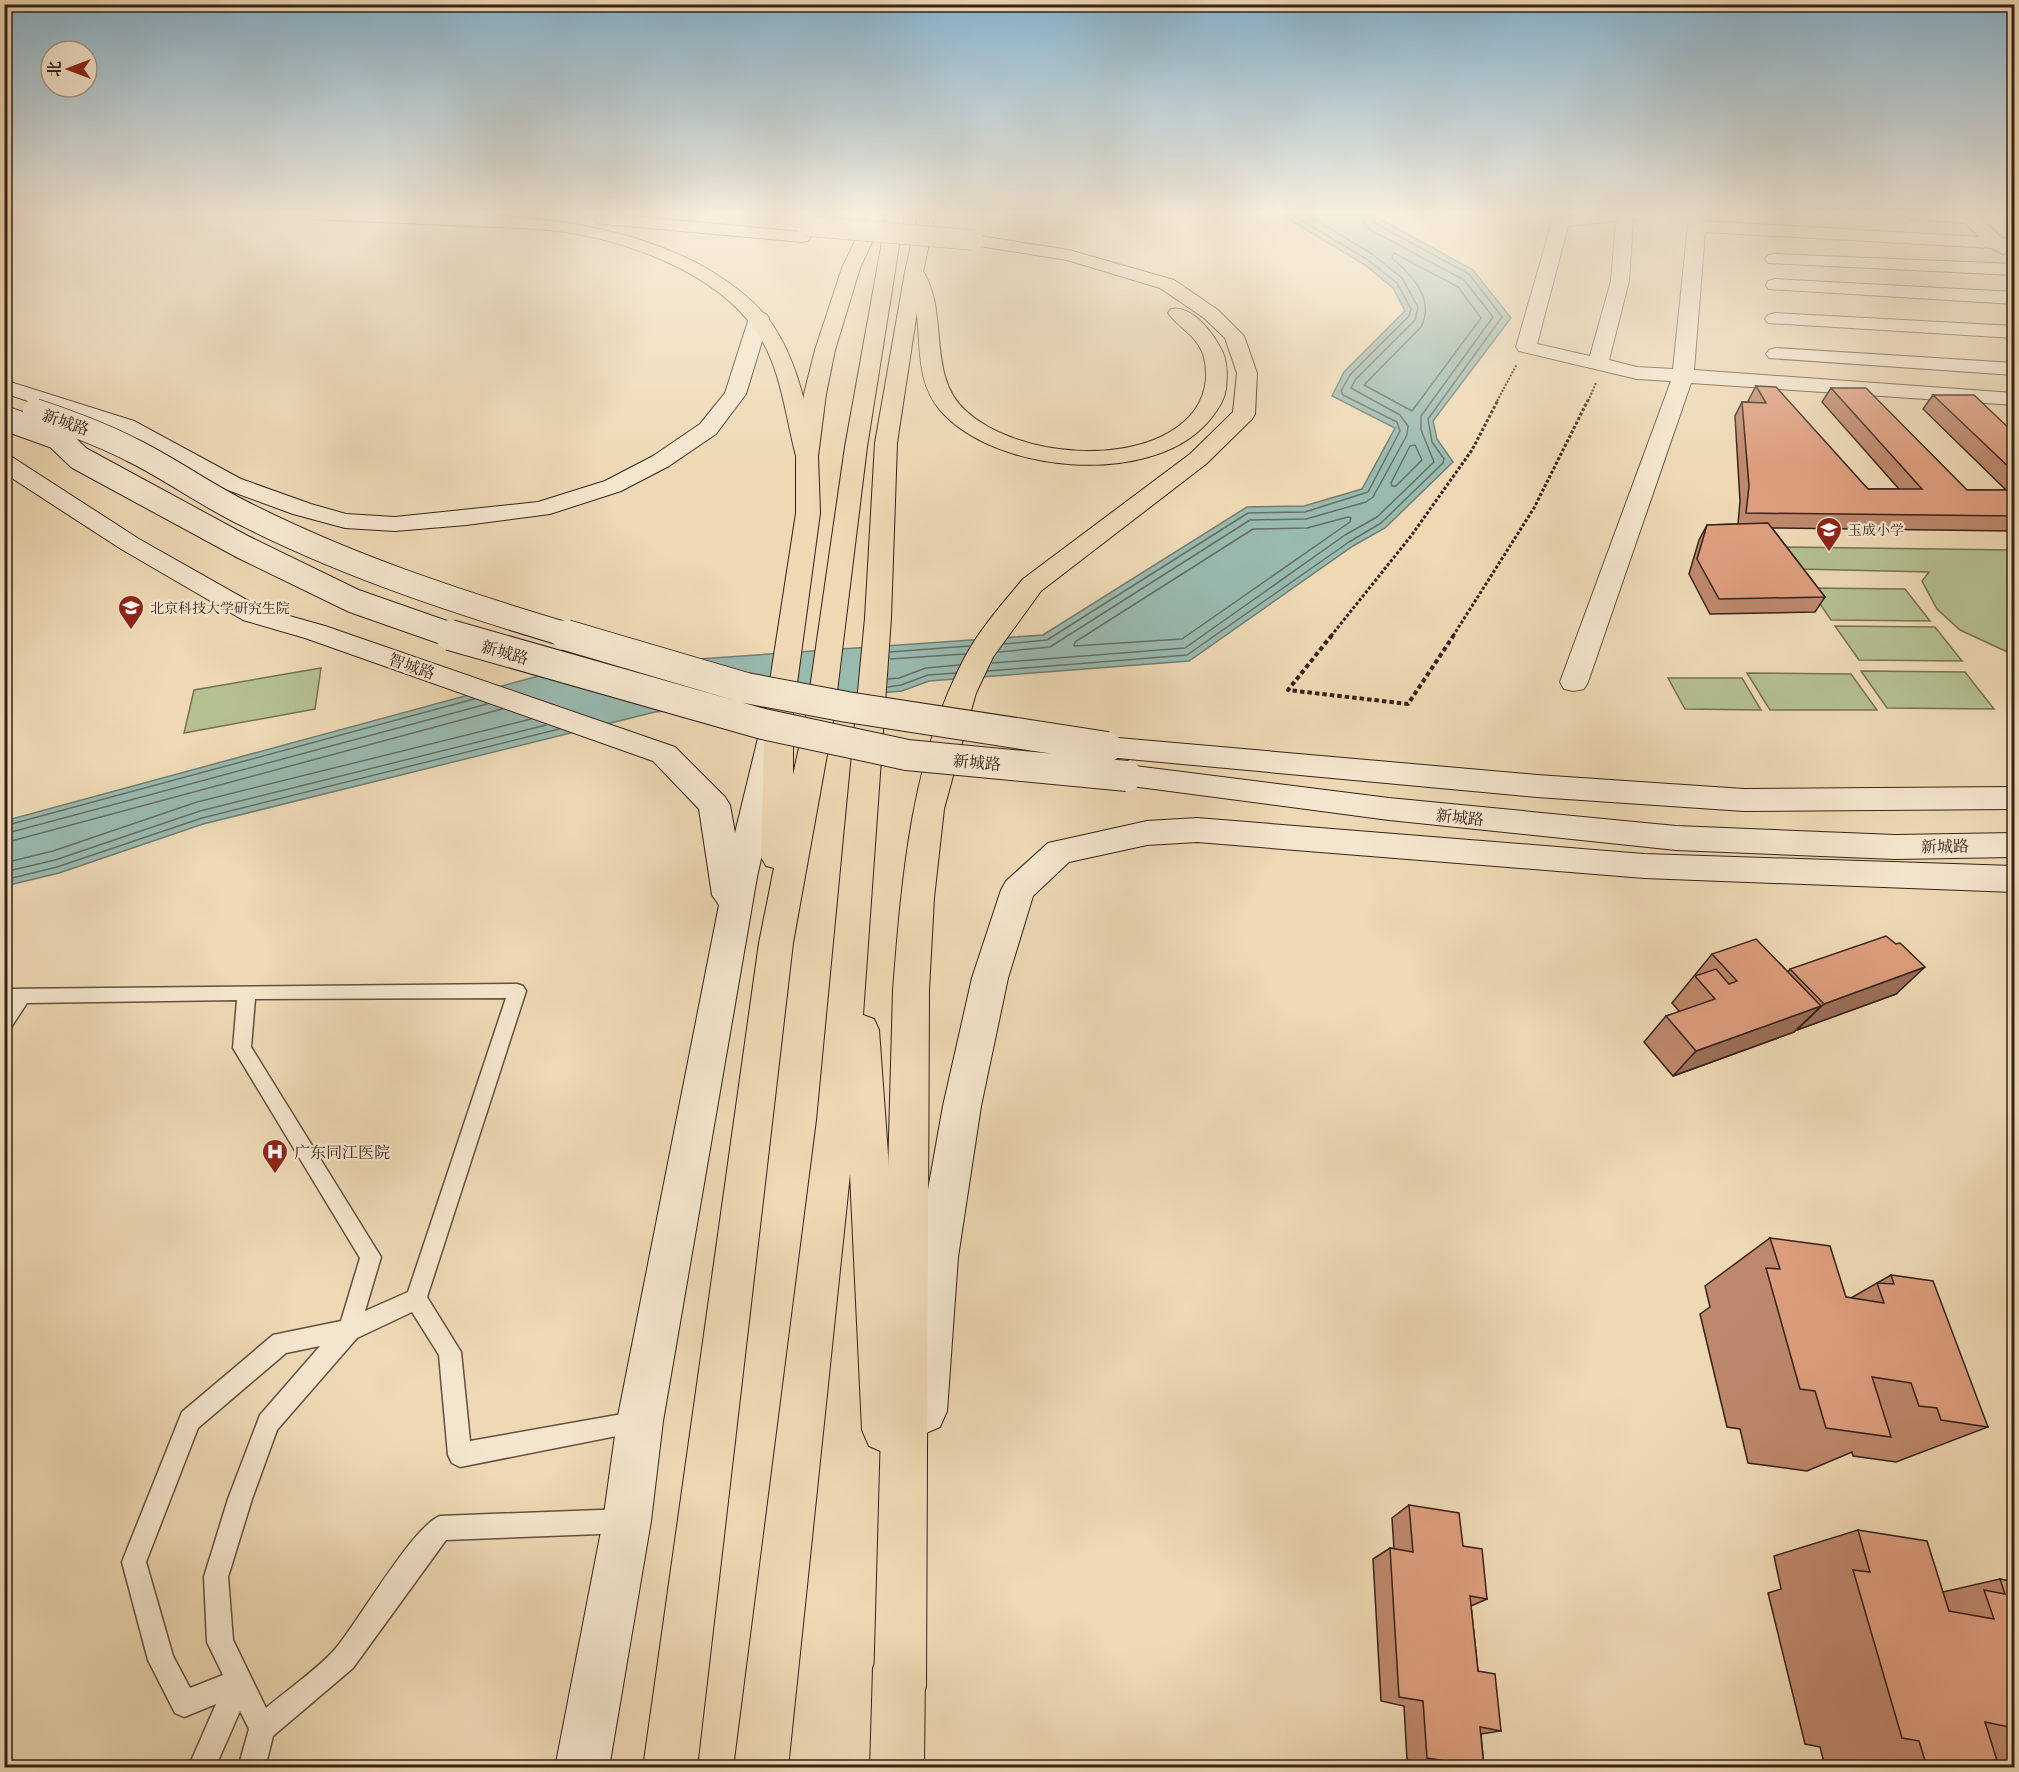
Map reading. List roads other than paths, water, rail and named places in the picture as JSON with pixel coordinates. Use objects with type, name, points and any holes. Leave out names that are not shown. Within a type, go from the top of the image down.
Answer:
[{"type":"main road","points":[[734,297],[759,318],[781,357],[807,456]]},
{"type":"main road","points":[[776,942],[779,713],[807,513],[807,456],[815,394],[825,350],[842,297]]},
{"type":"main road","points":[[670,1767],[776,942],[820,716],[856,447],[882,297]]},
{"type":"main road","points":[[761,1767],[836,1120],[870,731],[886,443],[910,297]]},
{"type":"main road","points":[[927,297],[927,330],[936,388],[959,417],[989,439],[1020,449],[1097,457],[1143,451],[1178,437],[1205,412],[1218,386],[1217,364],[1208,343],[1193,323],[1152,297]]},
{"type":"main road","points":[[897,1767],[911,990],[916,898],[928,809],[962,693],[980,655],[1018,602],[1032,585],[1198,459],[1244,414],[1247,373],[1234,336],[1211,314],[1186,297]]},
{"type":"main road","points":[[854,917],[900,1688]]},
{"type":"street","points":[[1540,297],[1526,347],[1637,373],[2014,399]]},
{"type":"street","points":[[1598,364],[1616,297]]},
{"type":"street","points":[[1574,682],[1683,376],[1688,297]]},
{"type":"street","points":[[1775,297],[1776,381]]},
{"type":"street","points":[[1990,297],[2014,298]]},
{"type":"street","points":[[4,386],[126,426],[233,484],[302,509],[355,522],[395,524],[466,518],[541,509],[613,486],[661,461],[708,429],[735,393],[759,318]]},
{"type":"street","points":[[1776,319],[2014,332]]},
{"type":"street","points":[[1776,354],[2014,369]]},
{"type":"street","name":"新城路","points":[[4,402],[83,427],[134,450],[246,515],[364,568],[469,606],[746,688],[847,707],[1107,747],[1537,786],[1744,800],[2014,798]]},
{"type":"street","name":"新城路","points":[[4,418],[57,437],[79,458],[98,469],[243,547],[354,601],[474,643],[597,678],[763,724],[874,748],[907,755],[1127,776],[1389,810],[1676,838],[1895,847],[2014,845]]},
{"type":"street","name":"智城路","points":[[4,462],[130,544],[252,614],[315,632],[664,754],[714,805],[725,860],[732,924]]},
{"type":"street","points":[[582,1767],[627,1521],[640,1421],[732,924],[779,713]]},
{"type":"street","points":[[905,1767],[900,1688],[936,1257],[962,1106],[990,978],[1018,890],[1059,852],[1147,833],[1197,830],[1644,866],[2014,879]]},
{"type":"lane","points":[[4,1024],[14,996],[517,991],[416,1299],[349,1330],[280,1343],[190,1420],[134,1562],[161,1660],[184,1704],[240,1681]]},
{"type":"lane","points":[[247,992],[242,1048],[371,1257],[349,1330],[268,1423],[216,1577],[220,1642],[262,1728]]},
{"type":"lane","points":[[416,1299],[450,1352],[460,1455],[640,1421]]},
{"type":"lane","points":[[251,1767],[262,1728],[344,1659],[412,1563],[440,1528],[627,1521]]},
{"type":"lane","points":[[201,1767],[240,1681]]},
{"type":"water","points":[[1398,297],[1494,297],[1511,318],[1433,421],[1437,439],[1453,462],[1385,528],[1353,546],[1189,661],[929,681],[902,691],[655,712],[203,824],[59,873],[5,886],[4,821],[568,668],[1043,635],[1247,507],[1304,506],[1362,489],[1395,428],[1332,396],[1344,372],[1405,311]]},
{"type":"place","name":"玉成小学","points":[[1829,553]]},
{"type":"place","name":"北京科技大学研究生院","points":[[131,631]]},
{"type":"place","name":"广东同江医院","points":[[275,1175]]}]
